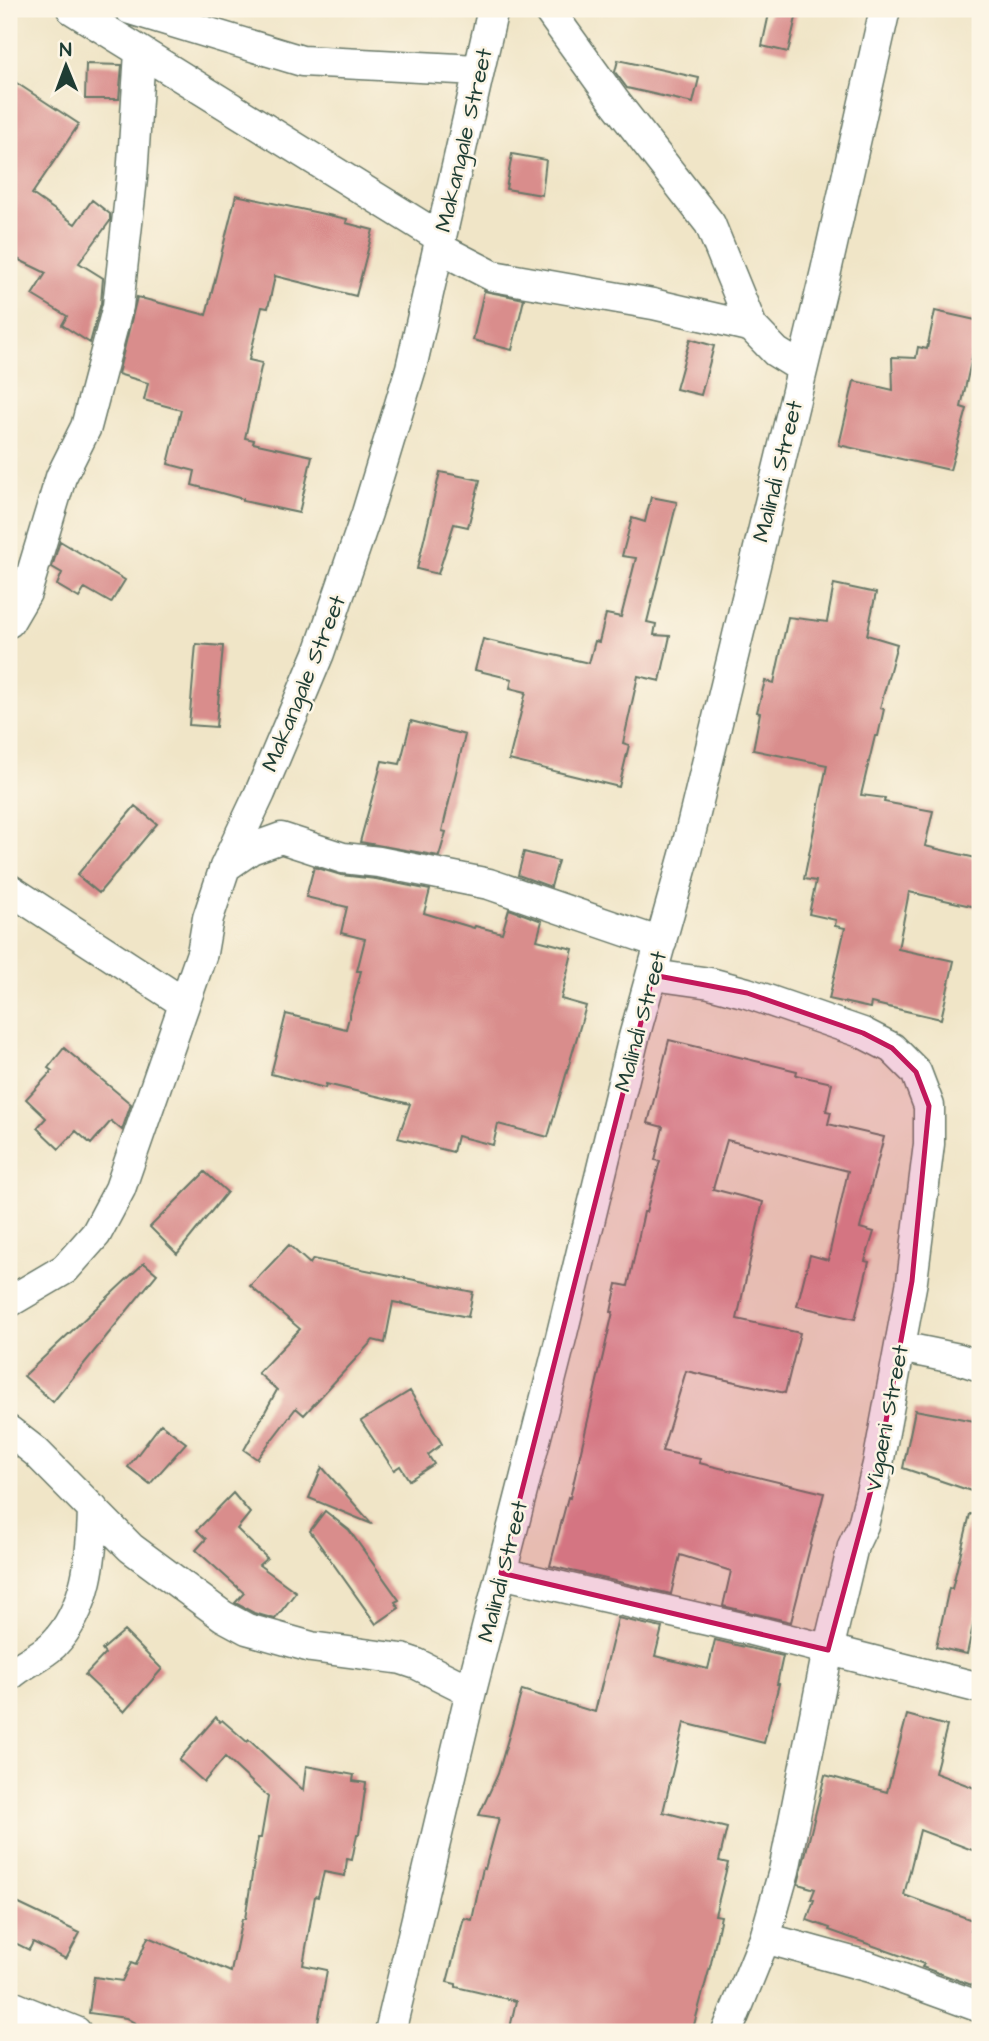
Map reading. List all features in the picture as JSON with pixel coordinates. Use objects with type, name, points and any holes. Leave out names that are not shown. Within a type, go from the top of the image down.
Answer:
[{"type":"street","points":[[72,9],[493,275],[653,304],[752,327]]},
{"type":"street","points":[[130,9],[302,61],[478,70]]},
{"type":"street","name":"Makangale Street","points":[[9,1302],[65,1269],[96,1234],[120,1189],[202,953],[208,919],[225,867],[260,793],[319,653],[350,564],[411,368],[493,9]]},
{"type":"street","points":[[548,9],[615,102],[710,224],[752,327],[776,352],[802,368]]},
{"type":"street","name":"Malindi Street","points":[[390,2032],[471,1692],[634,1037],[685,855],[885,9]]},
{"type":"street","points":[[9,622],[26,593],[61,477],[86,427],[118,306],[132,178],[140,52]]},
{"type":"street","points":[[225,867],[251,849],[281,838],[343,858],[379,862],[489,884],[661,943]]},
{"type":"street","points":[[9,889],[184,1003]]},
{"type":"street","name":"Vigaeni Street","points":[[653,975],[734,989],[863,1033],[892,1048],[916,1072],[929,1106],[929,1144],[912,1281],[878,1464],[863,1525],[853,1546],[828,1650],[784,1871],[765,1938],[727,2032]]},
{"type":"street","points":[[900,1347],[980,1366]]},
{"type":"street","points":[[9,1431],[36,1452],[131,1548],[195,1597],[247,1629],[311,1647],[402,1659],[471,1692]]},
{"type":"street","points":[[9,1676],[51,1646],[70,1623],[88,1574],[93,1509]]},
{"type":"street","points":[[501,1573],[728,1624],[980,1688]]},
{"type":"street","points":[[765,1938],[870,1967],[980,2007]]},
{"type":"street","points":[[9,2005],[76,2032]]},
{"type":"highlighted area","points":[[653,975],[747,993],[863,1033],[892,1048],[916,1072],[929,1106],[912,1281],[878,1464],[828,1650],[501,1573]]},
{"type":"building","points":[[770,9],[798,9],[788,52],[762,46]]},
{"type":"building","points":[[618,60],[699,78],[693,103],[627,88],[615,72]]},
{"type":"building","points":[[86,64],[122,65],[119,99],[85,99]]},
{"type":"building","points":[[9,78],[79,124],[32,194],[75,224],[92,200],[110,214],[110,221],[79,263],[103,278],[101,303],[90,343],[62,325],[67,316],[32,295],[46,273],[9,255]]},
{"type":"building","points":[[512,154],[546,160],[542,195],[506,189]]},
{"type":"building","points":[[236,195],[347,219],[346,223],[373,230],[356,296],[275,276],[268,308],[262,307],[249,360],[262,363],[245,438],[254,440],[253,443],[312,456],[299,513],[243,501],[192,485],[195,471],[168,464],[181,410],[144,400],[148,383],[118,374],[137,297],[206,315]]},
{"type":"building","points":[[484,291],[524,299],[512,350],[473,340]]},
{"type":"building","points":[[935,311],[980,321],[961,407],[967,409],[950,470],[839,445],[854,381],[893,390],[892,357],[916,358],[918,347],[927,349]]},
{"type":"building","points":[[690,339],[714,346],[701,395],[676,389]]},
{"type":"building","points":[[440,472],[480,480],[468,527],[454,524],[438,574],[417,569]]},
{"type":"building","points":[[651,497],[677,502],[647,622],[656,624],[654,635],[670,636],[660,681],[638,676],[623,743],[629,745],[619,787],[509,760],[526,692],[510,688],[512,679],[475,670],[483,639],[589,663],[595,641],[599,642],[606,614],[621,617],[636,558],[622,556],[632,518],[645,522]]},
{"type":"building","points":[[60,541],[125,580],[111,603],[85,588],[79,598],[57,585],[62,573],[52,567]]},
{"type":"building","points":[[834,584],[876,593],[867,635],[897,644],[880,708],[884,709],[878,736],[875,736],[861,795],[885,798],[884,802],[933,811],[925,846],[980,859],[980,908],[909,892],[898,949],[954,961],[941,1019],[871,1003],[870,1008],[829,999],[845,928],[835,926],[836,920],[809,914],[816,881],[804,879],[827,765],[753,750],[760,713],[757,712],[765,681],[774,683],[788,617],[827,622]]},
{"type":"building","points":[[196,644],[223,646],[216,727],[189,725]]},
{"type":"building","points":[[411,721],[465,735],[442,831],[446,832],[439,856],[360,842],[382,761],[400,764]]},
{"type":"building","points":[[135,806],[157,824],[99,893],[77,875]]},
{"type":"building","points":[[524,852],[558,861],[551,887],[518,875]]},
{"type":"building","points":[[314,867],[341,875],[430,890],[424,913],[474,928],[475,926],[502,933],[509,909],[542,921],[537,940],[573,949],[561,999],[586,1006],[548,1137],[498,1124],[493,1145],[457,1136],[453,1152],[398,1138],[410,1104],[326,1084],[325,1088],[271,1074],[286,1014],[346,1029],[361,971],[357,971],[365,939],[341,933],[347,907],[306,897]]},
{"type":"building","points":[[669,1040],[797,1071],[796,1075],[832,1083],[826,1111],[831,1112],[828,1124],[884,1137],[860,1228],[874,1232],[865,1261],[869,1262],[855,1319],[797,1306],[810,1255],[828,1260],[848,1171],[727,1140],[713,1189],[763,1202],[737,1319],[800,1333],[785,1393],[686,1371],[662,1451],[700,1459],[699,1463],[824,1493],[791,1622],[723,1606],[731,1571],[680,1555],[671,1594],[550,1566],[568,1497],[570,1498],[617,1284],[628,1286],[644,1212],[660,1161],[655,1160],[663,1127],[648,1123]]},
{"type":"building","points":[[64,1048],[131,1104],[122,1130],[111,1121],[91,1144],[76,1131],[59,1149],[37,1128],[46,1118],[26,1099],[52,1071],[48,1068]]},
{"type":"building","points":[[205,1172],[227,1192],[177,1254],[150,1227]]},
{"type":"building","points":[[289,1245],[310,1264],[313,1259],[473,1292],[468,1317],[393,1302],[385,1343],[373,1340],[304,1415],[296,1408],[257,1459],[244,1450],[277,1390],[258,1373],[300,1329],[250,1286]]},
{"type":"building","points":[[144,1263],[157,1274],[53,1402],[24,1376]]},
{"type":"building","points":[[410,1391],[442,1444],[428,1455],[434,1464],[409,1480],[400,1466],[394,1470],[361,1421]]},
{"type":"building","points":[[915,1410],[980,1422],[980,1494],[903,1468]]},
{"type":"building","points":[[161,1424],[186,1443],[150,1484],[128,1467]]},
{"type":"building","points":[[322,1467],[372,1524],[309,1498]]},
{"type":"building","points":[[233,1493],[250,1513],[237,1529],[267,1558],[259,1565],[296,1592],[275,1619],[254,1613],[235,1603],[244,1593],[196,1550],[206,1539],[197,1530]]},
{"type":"building","points":[[325,1511],[349,1530],[399,1600],[395,1602],[399,1608],[376,1624],[310,1531]]},
{"type":"building","points":[[970,1514],[980,1515],[980,1592],[967,1654],[936,1647]]},
{"type":"building","points":[[618,1618],[662,1628],[655,1656],[708,1669],[715,1640],[783,1656],[764,1743],[684,1723],[663,1812],[727,1828],[719,1861],[728,1863],[715,1915],[721,1916],[711,1963],[692,2032],[530,2032],[510,2028],[516,2001],[456,1987],[456,1984],[447,1982],[464,1918],[472,1920],[483,1868],[485,1869],[499,1818],[479,1815],[498,1774],[522,1690],[595,1712]]},
{"type":"building","points":[[124,1631],[162,1669],[124,1712],[85,1675],[105,1654],[102,1650]]},
{"type":"building","points":[[907,1715],[947,1726],[935,1773],[980,1790],[980,1853],[920,1830],[904,1895],[975,1921],[971,1930],[980,1934],[980,1988],[807,1920],[815,1889],[798,1884],[825,1775],[887,1792]]},
{"type":"building","points":[[216,1717],[247,1742],[249,1740],[303,1790],[306,1766],[354,1775],[353,1781],[366,1783],[359,1834],[352,1860],[347,1859],[345,1876],[324,1872],[318,1897],[315,1896],[303,1965],[327,1970],[317,2029],[310,2028],[310,2032],[151,2032],[126,2018],[89,2013],[94,1977],[122,1981],[131,1963],[136,1965],[148,1937],[231,1972],[242,1919],[245,1919],[258,1838],[261,1838],[268,1797],[225,1757],[204,1782],[179,1760]]},
{"type":"building","points":[[17,1903],[80,1933],[66,1959],[33,1942],[29,1950],[9,1940],[9,1920]]}]
